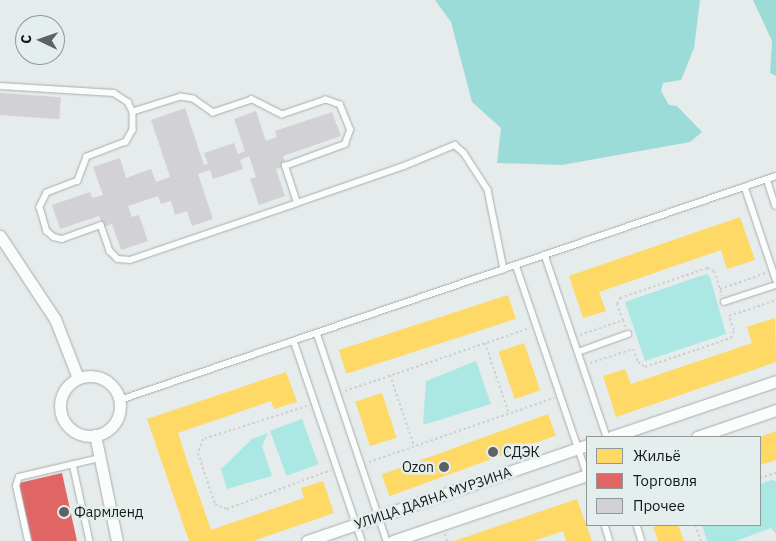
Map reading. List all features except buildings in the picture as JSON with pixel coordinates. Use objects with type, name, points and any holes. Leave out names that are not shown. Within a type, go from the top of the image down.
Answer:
[{"type":"street","points":[[0,236],[55,319],[78,378]]},
{"type":"street","points":[[91,376],[104,379],[114,388],[120,400],[118,416],[112,425],[95,435],[72,430],[60,410],[64,390],[78,378],[91,376]]},
{"type":"street","points":[[614,436],[776,381]]},
{"type":"street","points":[[700,436],[776,410]]},
{"type":"street","points":[[95,435],[117,541]]},
{"type":"street","name":"УЛИЦА ДАЯНА МУРЗИНА","points":[[307,541],[583,447]]},
{"type":"street","name":"УЛИЦА ДАЯНА МУРЗИНА","points":[[393,541],[586,474]]},
{"type":"lane","points":[[0,86],[114,93],[128,102],[133,112],[133,130],[126,142],[87,157],[78,181],[44,195],[40,207],[47,231],[54,237],[62,238],[101,225],[110,252],[118,259],[130,260],[297,203],[455,145],[464,152],[488,190],[504,269]]},
{"type":"lane","points":[[133,112],[181,96],[192,99],[209,112],[252,100],[282,115],[326,100],[336,102],[343,110],[350,130],[348,140],[341,147],[285,166],[297,203]]},
{"type":"lane","points":[[120,400],[776,176]]},
{"type":"lane","points":[[767,179],[776,206]]},
{"type":"lane","points":[[745,187],[776,278]]},
{"type":"lane","points":[[545,255],[607,436]]},
{"type":"lane","points":[[516,265],[583,447],[586,467]]},
{"type":"lane","points":[[724,302],[776,285]]},
{"type":"lane","points":[[317,333],[387,541]]},
{"type":"lane","points":[[578,352],[628,334]]},
{"type":"lane","points":[[294,341],[362,541]]},
{"type":"lane","points":[[28,541],[17,479],[100,458]]},
{"type":"lane","points":[[73,464],[90,541]]},
{"type":"lane","points":[[605,526],[610,541]]},
{"type":"lane","points":[[637,526],[642,541]]},
{"type":"path","points":[[583,366],[633,349],[638,362],[645,367],[714,344],[733,335],[729,316],[714,271],[707,268],[622,297],[618,304],[623,320]]},
{"type":"path","points":[[720,289],[773,271]]},
{"type":"path","points":[[729,316],[776,300]]},
{"type":"path","points":[[573,337],[610,325]]},
{"type":"path","points":[[352,388],[520,331]]},
{"type":"path","points":[[485,343],[509,414]]},
{"type":"path","points":[[390,375],[414,446]]},
{"type":"path","points":[[376,459],[544,402]]},
{"type":"path","points":[[299,409],[203,439],[198,453],[209,487],[215,504],[226,509],[321,473]]},
{"type":"path","points":[[761,478],[776,473]]},
{"type":"path","points":[[695,526],[700,541]]},
{"type":"shaded area","points":[[435,0],[700,0],[694,48],[681,80],[663,83],[661,91],[669,105],[677,106],[702,132],[690,142],[562,165],[497,163],[501,128],[472,102],[451,22]]},
{"type":"shaded area","points":[[753,0],[776,0],[776,76],[770,73],[772,41]]},
{"type":"shaded area","points":[[706,274],[710,277],[726,334],[645,361],[625,302]]},
{"type":"shaded area","points":[[476,361],[491,404],[423,425],[426,381]]},
{"type":"shaded area","points":[[302,419],[318,464],[286,476],[270,431]]},
{"type":"shaded area","points":[[268,433],[262,446],[272,476],[227,489],[221,469],[252,439]]},
{"type":"shaded area","points":[[772,480],[776,481],[776,534],[771,528],[736,541],[707,541],[702,526],[761,526],[761,484]]},
{"type":"place","name":"СДЭК","points":[[493,452]]},
{"type":"place","name":"Ozon","points":[[444,467]]},
{"type":"place","name":"Фармленд","points":[[64,512]]}]
